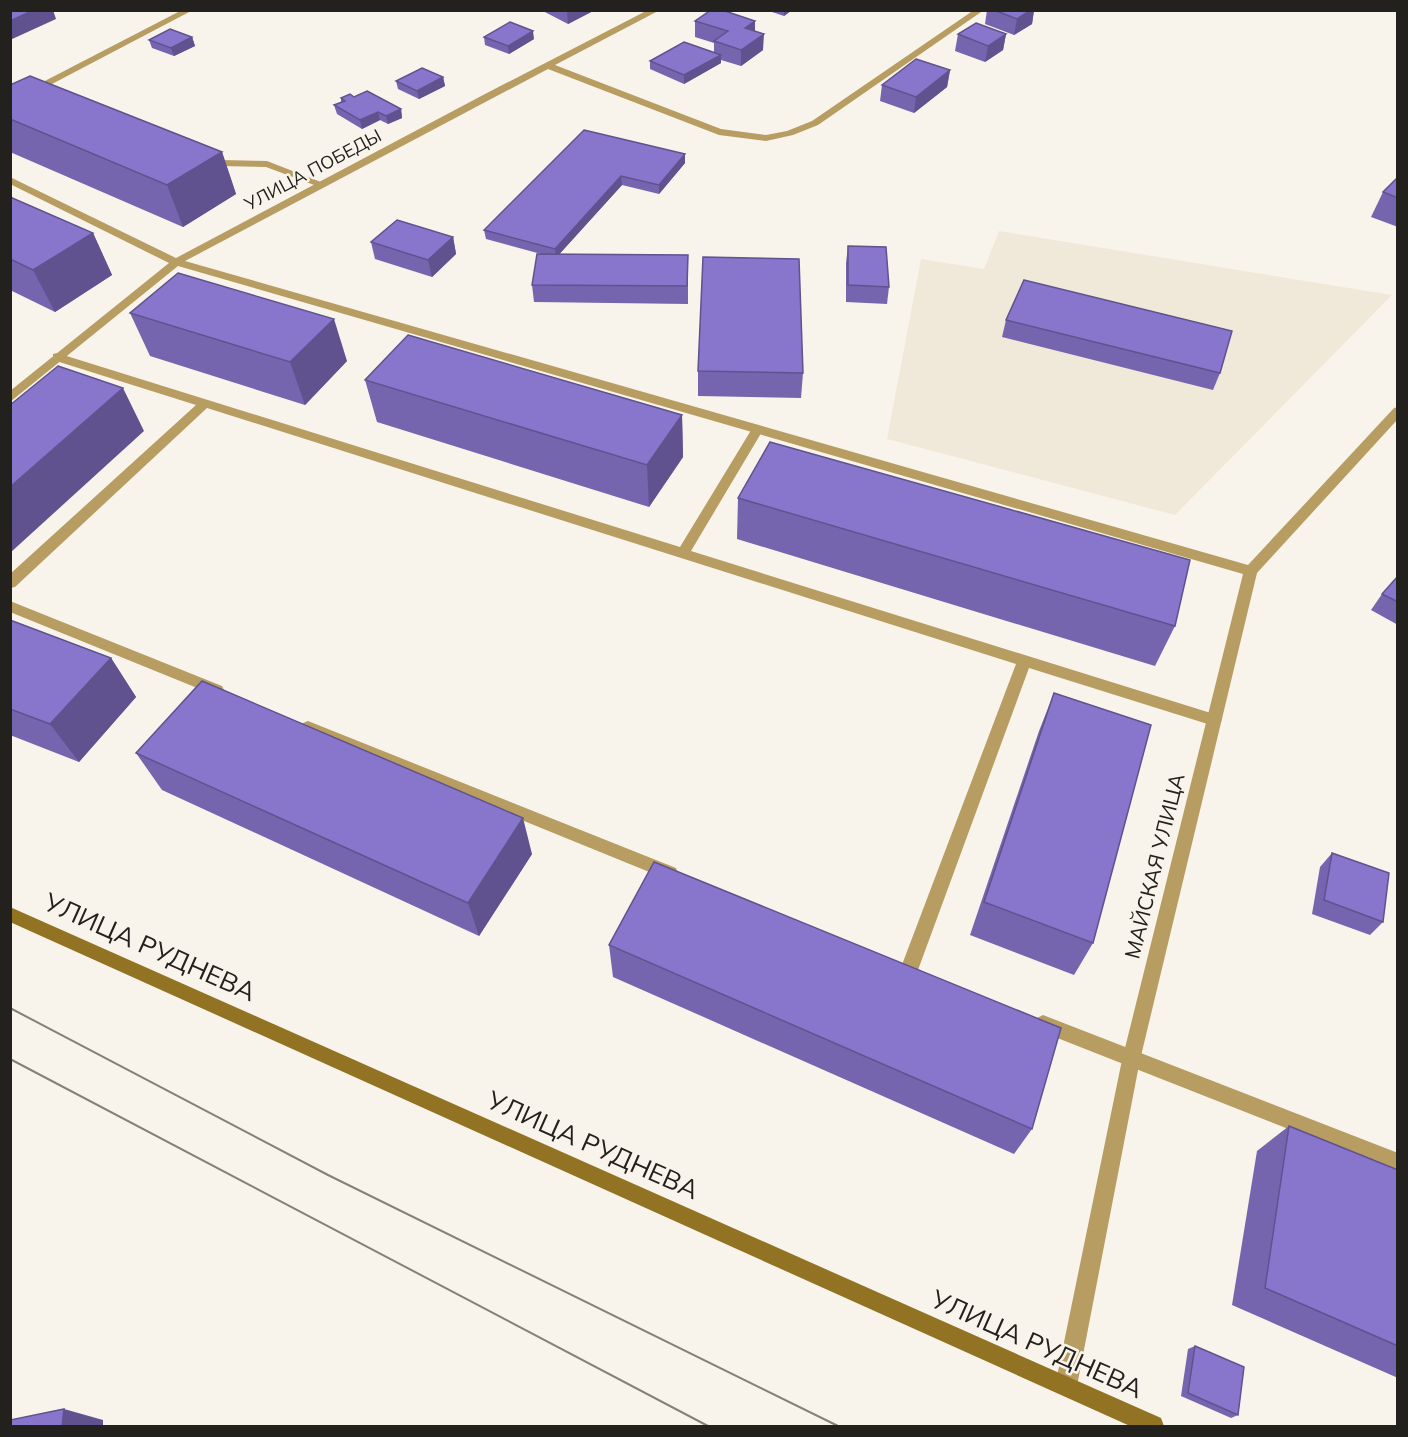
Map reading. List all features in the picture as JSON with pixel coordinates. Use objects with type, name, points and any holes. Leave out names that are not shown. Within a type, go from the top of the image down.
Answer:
[{"type":"main road","name":"УЛИЦА РУДНЕВА","points":[[10,914],[1153,1426]]},
{"type":"street","points":[[10,103],[189,10]]},
{"type":"street","name":"УЛИЦА ПОБЕДЫ","points":[[10,398],[57,357],[176,262],[656,10]]},
{"type":"street","points":[[549,66],[719,132],[766,138],[790,133],[815,123],[980,10]]},
{"type":"street","points":[[24,96],[35,100]]},
{"type":"street","points":[[197,156],[219,163],[267,164],[321,184]]},
{"type":"street","points":[[10,180],[176,262],[1251,571]]},
{"type":"street","points":[[57,357],[1214,720]]},
{"type":"street","points":[[10,583],[205,403]]},
{"type":"street","name":"МАЙСКАЯ УЛИЦА","points":[[1065,1386],[1131,1060],[1251,571],[1398,411]]},
{"type":"street","points":[[683,553],[757,430]]},
{"type":"street","points":[[10,606],[232,696]]},
{"type":"street","points":[[909,970],[1025,660]]},
{"type":"street","points":[[288,719],[687,880]]},
{"type":"street","points":[[1031,1019],[1131,1060],[1398,1162]]},
{"type":"shaded area","points":[[999,231],[1392,295],[1175,515],[887,439],[921,259],[984,269]]},
{"type":"building","points":[[10,10],[34,10],[10,21]]},
{"type":"building","points":[[711,10],[722,10],[755,21],[745,28],[764,34],[741,50],[714,41],[728,31],[695,21]]},
{"type":"building","points":[[994,10],[1031,10],[1017,19]]},
{"type":"building","points":[[510,22],[533,31],[508,46],[484,37]]},
{"type":"building","points":[[976,23],[1006,34],[988,46],[958,34]]},
{"type":"building","points":[[170,29],[192,37],[171,48],[149,40]]},
{"type":"building","points":[[684,42],[721,55],[684,75],[650,61]]},
{"type":"building","points":[[916,59],[950,70],[916,97],[882,85]]},
{"type":"building","points":[[422,68],[443,77],[417,91],[396,81]]},
{"type":"building","points":[[30,76],[222,152],[167,185],[10,119],[10,85]]},
{"type":"building","points":[[367,91],[401,109],[386,116],[378,112],[360,120],[334,105],[345,101],[341,98],[350,94],[354,97]]},
{"type":"building","points":[[584,130],[685,154],[659,185],[621,176],[555,249],[484,230]]},
{"type":"building","points":[[1398,177],[1398,198],[1383,192]]},
{"type":"building","points":[[10,197],[93,233],[33,270],[10,259]]},
{"type":"building","points":[[397,220],[453,237],[428,260],[371,242]]},
{"type":"building","points":[[848,246],[886,247],[889,287],[848,285]]},
{"type":"building","points":[[537,254],[688,255],[687,286],[532,285]]},
{"type":"building","points":[[703,257],[799,259],[803,373],[698,371]]},
{"type":"building","points":[[178,273],[334,319],[290,362],[130,313]]},
{"type":"building","points":[[1024,280],[1232,331],[1220,373],[1006,320]]},
{"type":"building","points":[[408,335],[682,415],[647,465],[365,380]]},
{"type":"building","points":[[58,366],[123,388],[10,487],[10,405]]},
{"type":"building","points":[[770,442],[1190,560],[1175,626],[738,498]]},
{"type":"building","points":[[1398,576],[1398,602],[1382,594]]},
{"type":"building","points":[[10,620],[111,658],[50,724],[10,709]]},
{"type":"building","points":[[202,681],[523,818],[468,903],[136,753]]},
{"type":"building","points":[[1054,693],[1151,725],[1093,943],[984,902]]},
{"type":"building","points":[[1332,853],[1389,873],[1383,922],[1324,900]]},
{"type":"building","points":[[654,862],[1061,1028],[1032,1129],[609,945]]},
{"type":"building","points":[[1289,1126],[1398,1170],[1398,1346],[1265,1288]]},
{"type":"building","points":[[1195,1346],[1244,1367],[1238,1415],[1188,1393]]},
{"type":"building","points":[[64,1409],[62,1426],[10,1426],[10,1420]]},
{"type":"tram line","points":[[10,1008],[328,1175],[838,1426]]},
{"type":"tram line","points":[[10,1059],[708,1426]]}]
